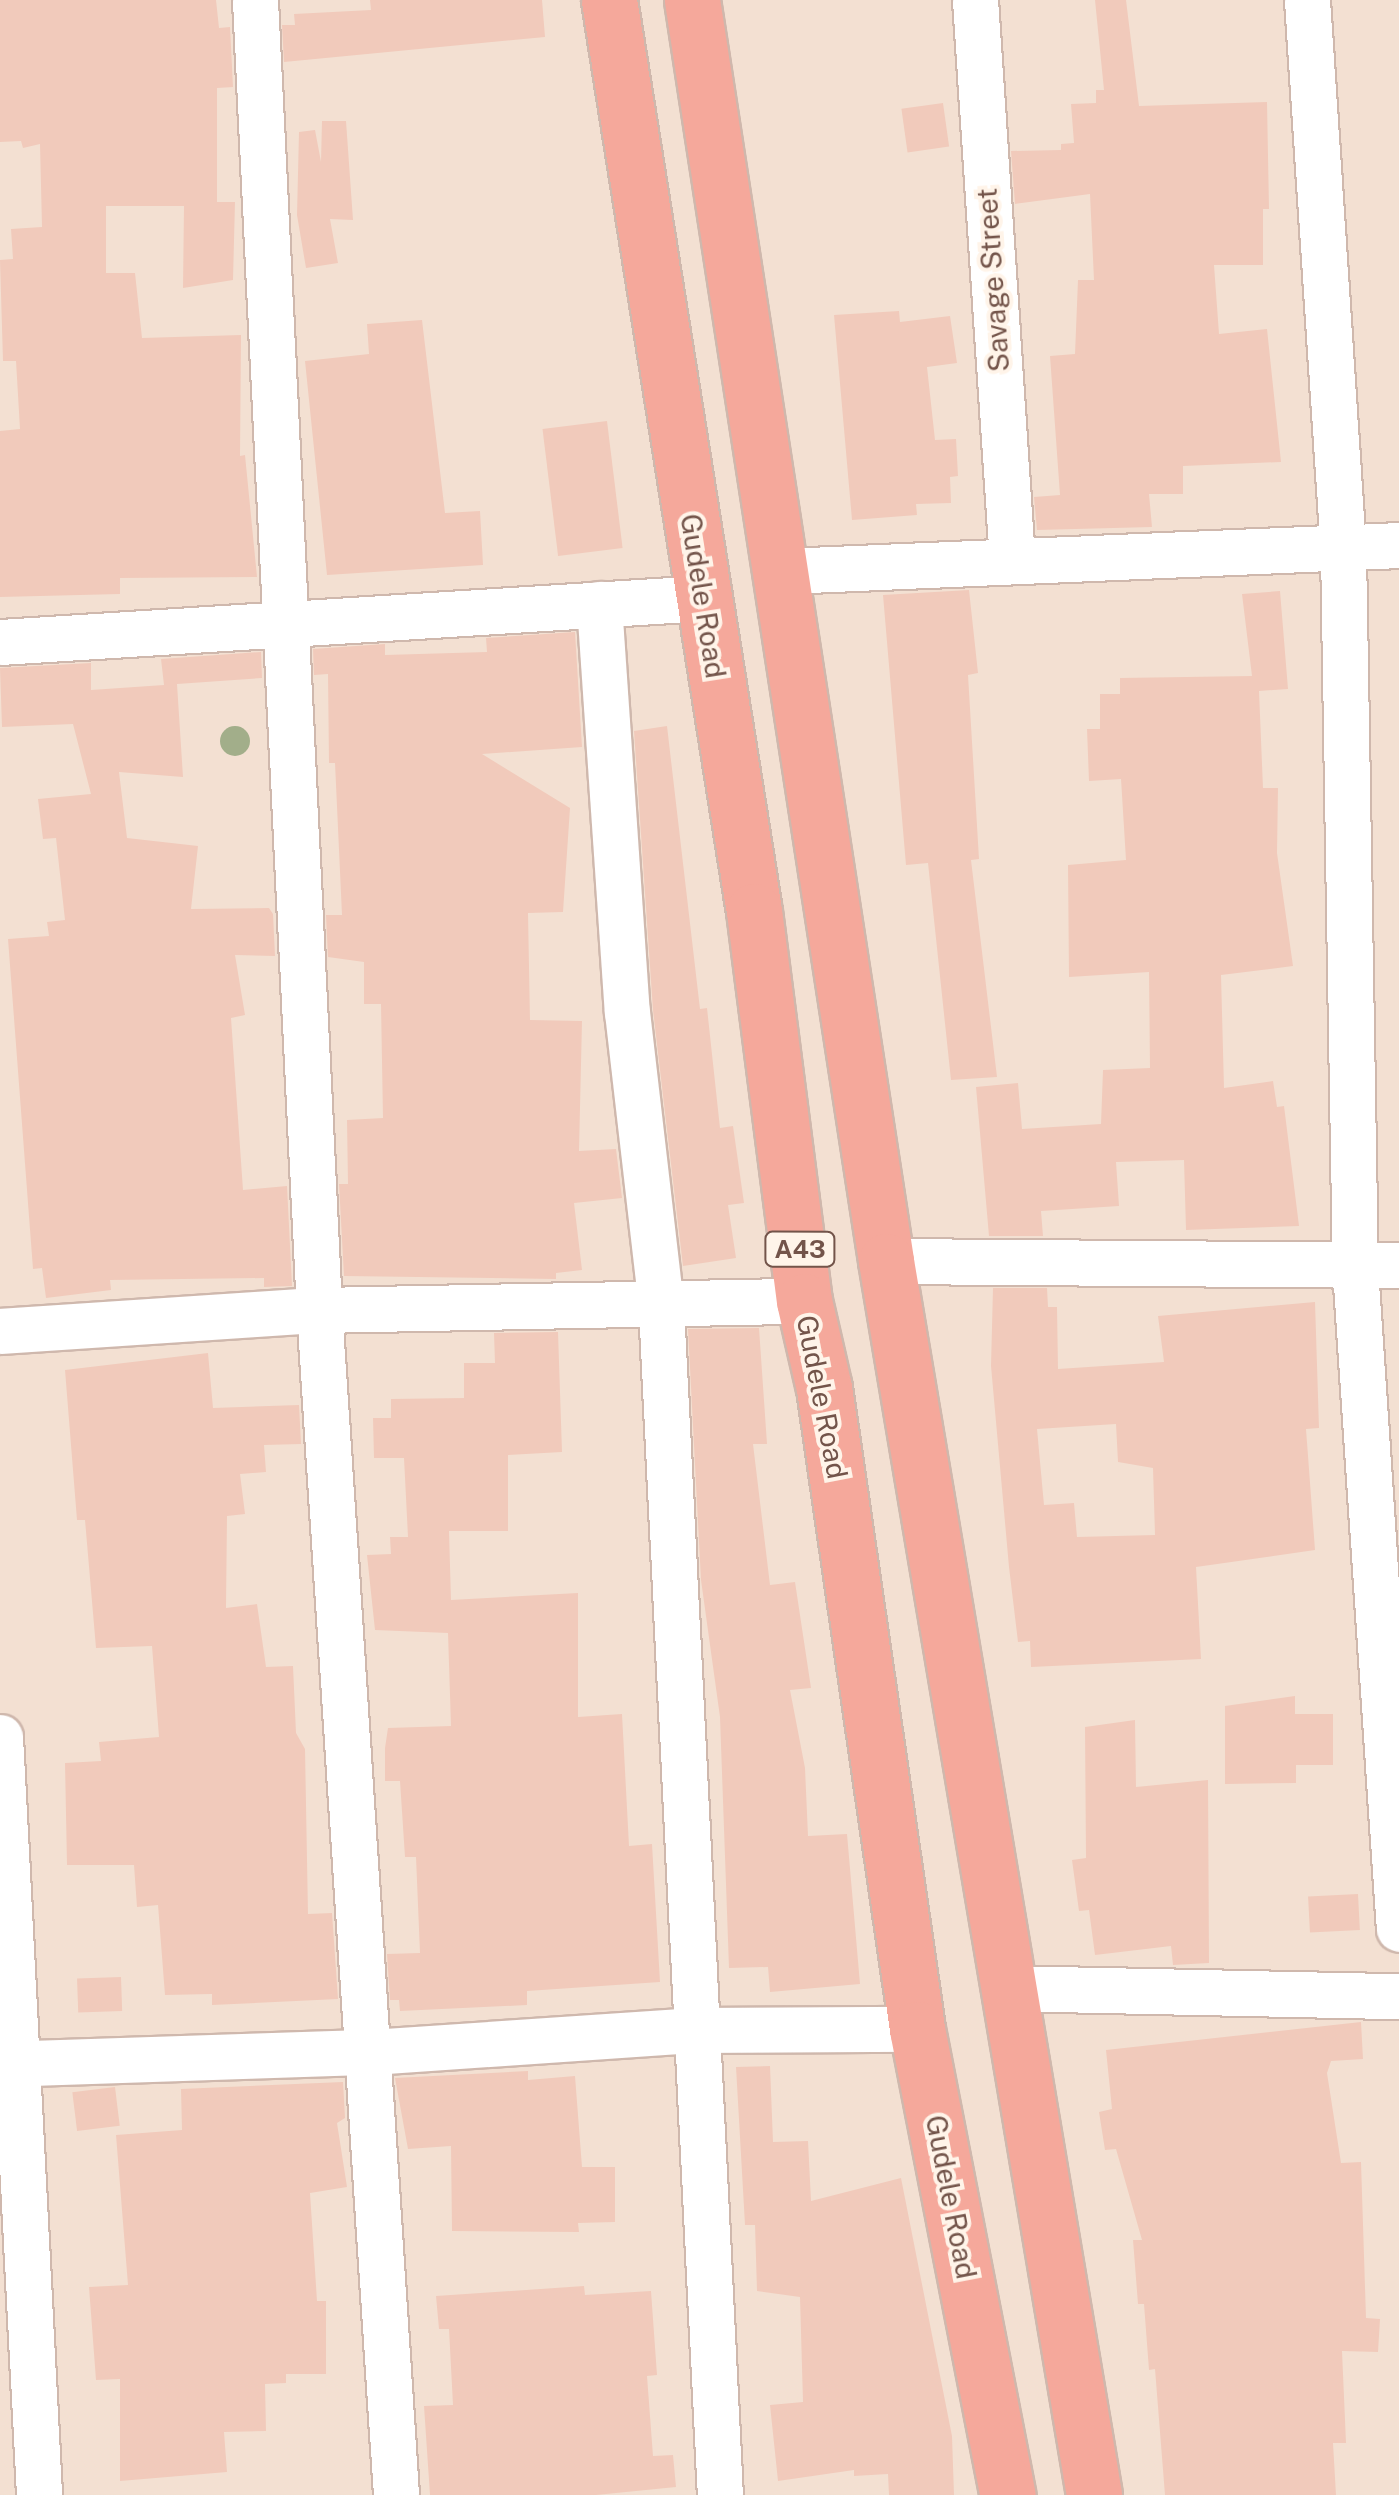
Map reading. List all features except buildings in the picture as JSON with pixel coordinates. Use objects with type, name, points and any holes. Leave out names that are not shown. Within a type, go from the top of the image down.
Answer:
[{"type":"highway","name":"Gudele Road","points":[[610,0],[754,911],[804,1301],[827,1406],[917,2029],[1008,2495]]},
{"type":"highway","points":[[692,0],[785,571],[886,1262],[1094,2495]]},
{"type":"street","points":[[255,0],[320,1310],[371,2052],[396,2495]]},
{"type":"street","name":"Savage Street","points":[[974,0],[1012,560]]},
{"type":"street","points":[[1308,0],[1343,550],[1377,1267],[1399,1929]]},
{"type":"street","points":[[785,571],[1399,545]]},
{"type":"street","points":[[0,642],[286,621],[703,598]]},
{"type":"street","points":[[599,604],[627,1012],[661,1307],[720,2495]]},
{"type":"street","points":[[886,1262],[1377,1267]]},
{"type":"street","points":[[0,1331],[320,1310],[661,1307],[804,1301]]},
{"type":"street","points":[[0,1737],[9,2064],[39,2495]]},
{"type":"street","points":[[1006,1988],[1399,1996]]},
{"type":"street","points":[[9,2064],[371,2052],[696,2030],[917,2029]]},
{"type":"shaded area","points":[[0,0],[1399,0],[1399,2495],[0,2495]]}]
